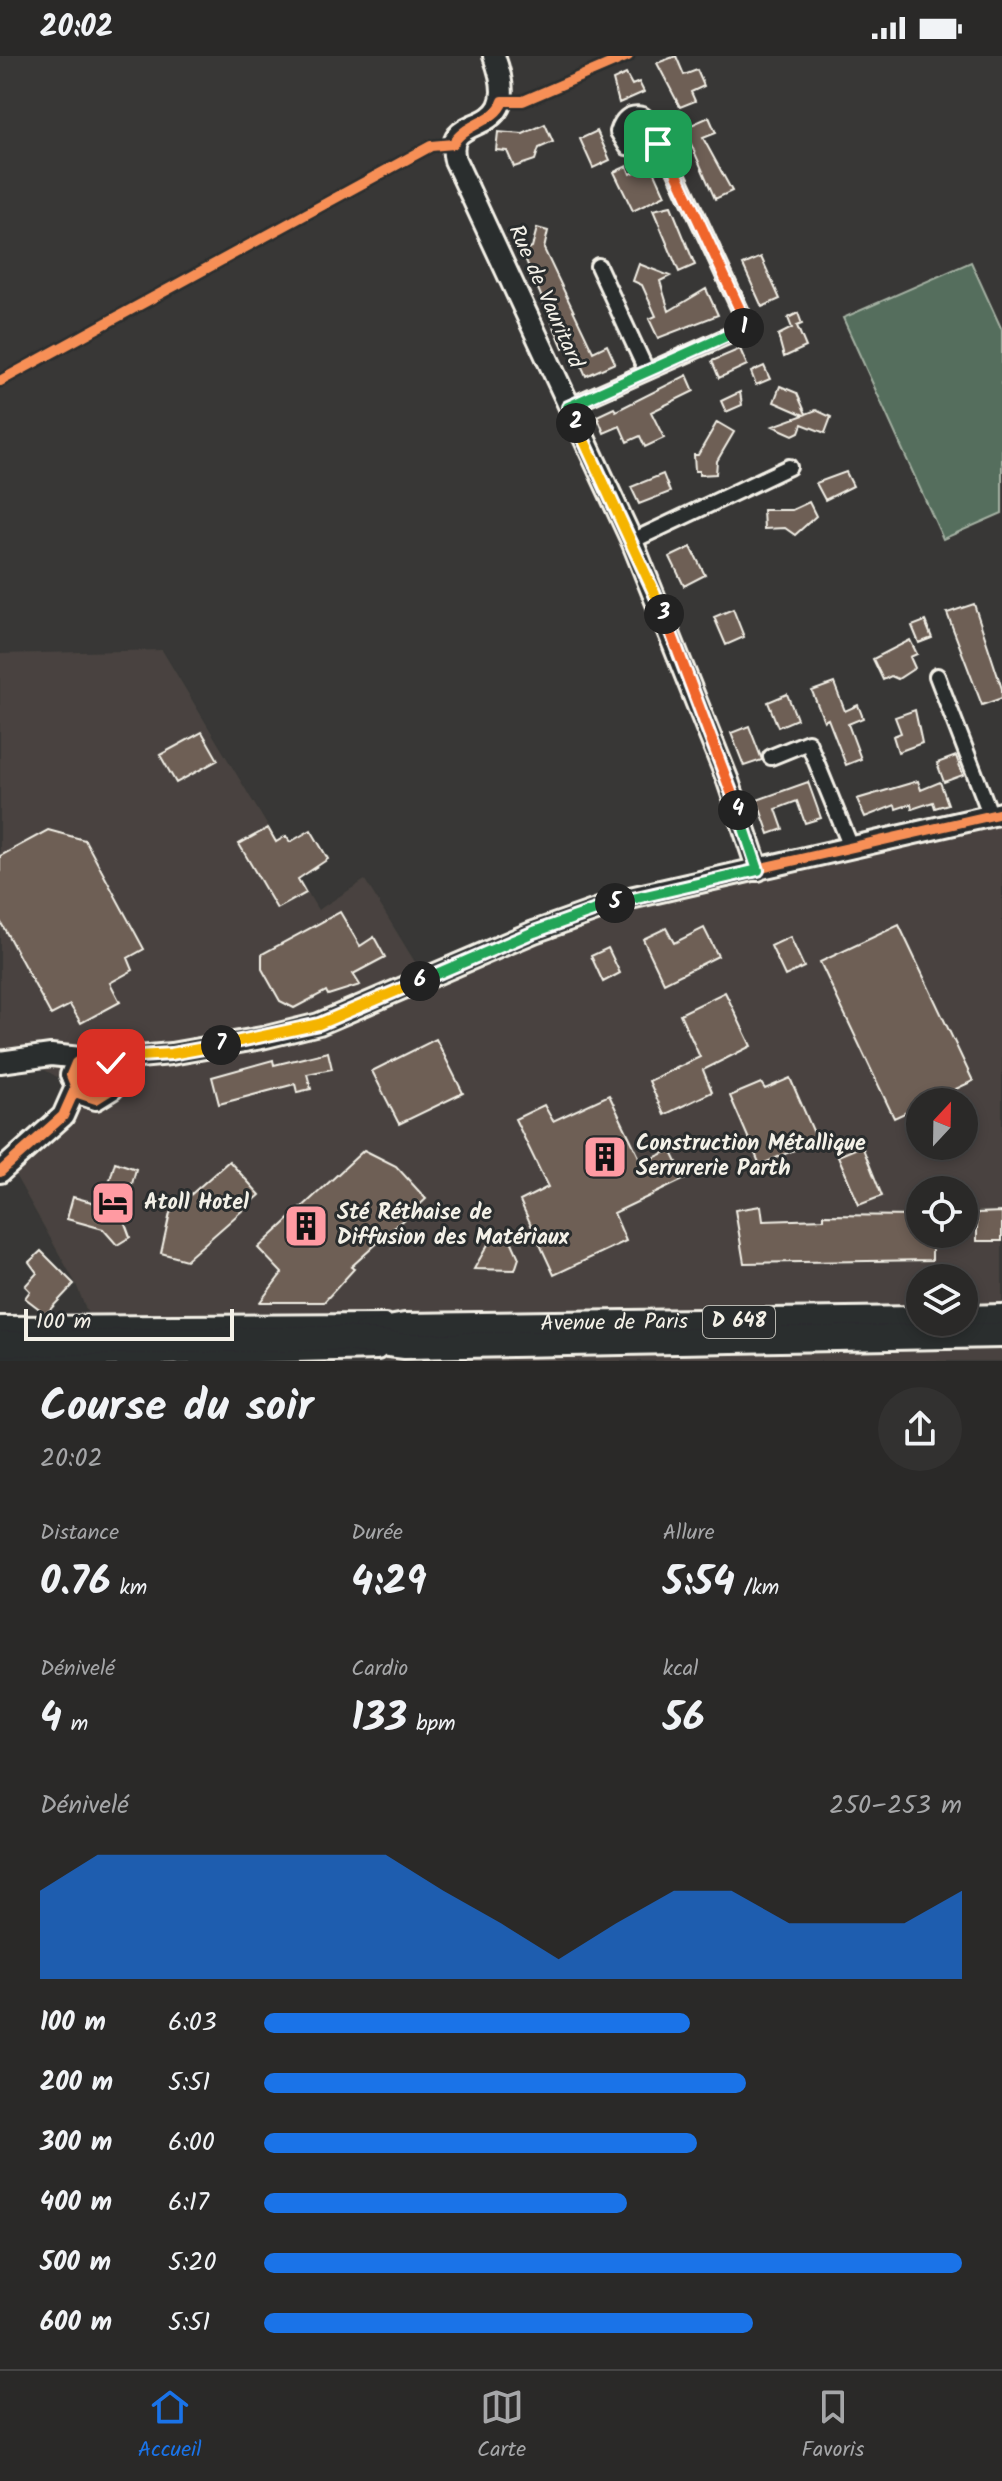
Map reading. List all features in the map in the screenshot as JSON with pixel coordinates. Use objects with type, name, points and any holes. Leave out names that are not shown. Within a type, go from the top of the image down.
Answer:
[{"type":"main road","points":[[978,1318],[1002,1317]]},
{"type":"main road","name":"Avenue de Paris","points":[[0,1344],[341,1338],[906,1319]]},
{"type":"main road","name":"Avenue de Paris","points":[[405,1336],[564,1352],[1002,1335]]},
{"type":"street","name":"Rue de Vauritard","points":[[494,56],[503,101],[495,113],[464,130],[453,144],[455,160],[632,541],[728,781],[758,870]]},
{"type":"street","points":[[568,407],[748,327],[663,144]]},
{"type":"street","points":[[598,266],[647,372]]},
{"type":"street","points":[[632,541],[789,467]]},
{"type":"street","points":[[0,1062],[51,1055],[106,1058],[171,1054],[319,1024],[590,911],[665,889],[996,814],[937,676]]},
{"type":"street","points":[[771,757],[808,742],[851,847]]},
{"type":"street","points":[[22,1155],[44,1145],[96,1099],[108,1094],[115,1084],[171,1054]]},
{"type":"street","points":[[0,1172],[63,1116],[73,1085],[73,1068],[81,1058]]},
{"type":"street","points":[[106,1058],[115,1069],[115,1084]]},
{"type":"street","points":[[21,1060],[49,1067],[82,1096],[96,1099]]},
{"type":"street","name":"Avenue de Paris","points":[[0,1327],[352,1323],[405,1336]]},
{"type":"street","name":"Avenue de Paris","points":[[0,1358],[92,1359],[341,1352],[405,1336]]},
{"type":"shaded area","points":[[162,650],[318,910],[365,880],[421,972],[540,918],[628,886],[1002,813],[1002,1361],[0,1361],[94,1330],[76,1284],[5,1157],[54,1118],[67,1092],[59,1078],[43,1069],[0,1069],[0,654]]},
{"type":"green space","points":[[971,262],[1002,330],[1002,513],[943,539],[843,318]]},
{"type":"building","points":[[676,56],[684,75],[697,70],[704,86],[691,92],[695,101],[680,107],[657,63]]},
{"type":"building","points":[[626,74],[632,85],[639,82],[644,92],[619,103],[613,80]]},
{"type":"building","points":[[709,117],[716,133],[703,138],[732,191],[715,199],[691,144],[687,146],[680,130]]},
{"type":"building","points":[[545,124],[553,142],[539,148],[535,160],[514,167],[507,151],[496,150],[498,132],[523,134]]},
{"type":"building","points":[[597,131],[610,160],[593,168],[580,139]]},
{"type":"building","points":[[627,166],[630,174],[652,166],[665,195],[633,211],[614,172]]},
{"type":"building","points":[[671,206],[695,265],[679,272],[653,210]]},
{"type":"building","points":[[537,228],[548,231],[544,249],[593,352],[607,345],[615,363],[586,376],[572,344],[563,348],[522,251],[532,247]]},
{"type":"building","points":[[761,257],[780,299],[762,307],[743,265]]},
{"type":"building","points":[[639,264],[670,276],[660,281],[669,311],[706,289],[718,315],[658,338],[649,319],[656,316],[642,285],[633,281]]},
{"type":"building","points":[[798,313],[802,324],[797,326],[806,347],[784,357],[778,335],[792,328],[788,318]]},
{"type":"building","points":[[740,349],[747,365],[719,378],[712,361]]},
{"type":"building","points":[[764,366],[770,379],[756,385],[751,372]]},
{"type":"building","points":[[687,375],[694,391],[651,412],[664,438],[645,447],[640,436],[627,442],[620,426],[604,433],[597,416],[614,408],[616,411]]},
{"type":"building","points":[[780,386],[797,393],[806,414],[816,410],[831,417],[825,433],[802,424],[799,432],[793,435],[773,426],[804,415],[774,402]]},
{"type":"building","points":[[740,392],[742,405],[726,412],[721,401]]},
{"type":"building","points":[[717,422],[734,432],[717,461],[716,474],[699,475],[699,471],[695,471],[694,455],[698,455]]},
{"type":"building","points":[[846,472],[853,486],[825,500],[816,483]]},
{"type":"building","points":[[663,474],[670,492],[639,504],[631,487]]},
{"type":"building","points":[[809,502],[816,516],[795,535],[785,528],[764,529],[763,510],[792,510]]},
{"type":"building","points":[[691,547],[705,575],[684,586],[670,557]]},
{"type":"building","points":[[974,604],[1002,689],[1002,698],[982,705],[947,613]]},
{"type":"building","points":[[733,609],[744,637],[726,645],[714,617]]},
{"type":"building","points":[[925,621],[932,638],[919,643],[912,626]]},
{"type":"building","points":[[910,640],[917,654],[910,657],[915,668],[898,679],[891,676],[883,680],[873,659]]},
{"type":"building","points":[[834,683],[845,711],[858,705],[863,718],[848,724],[861,759],[846,765],[828,719],[824,721],[812,691]]},
{"type":"building","points":[[787,694],[797,719],[778,727],[768,702]]},
{"type":"building","points":[[915,710],[922,743],[898,752],[893,736],[901,733],[895,717]]},
{"type":"building","points":[[749,726],[762,760],[744,766],[731,733]]},
{"type":"building","points":[[202,732],[218,760],[176,783],[160,755]]},
{"type":"building","points":[[956,756],[963,775],[944,782],[937,763]]},
{"type":"building","points":[[918,781],[921,790],[940,782],[948,804],[935,808],[933,802],[912,809],[911,804],[896,809],[895,805],[865,817],[857,799]]},
{"type":"building","points":[[808,782],[821,818],[805,823],[797,801],[776,809],[783,829],[769,834],[757,800]]},
{"type":"building","points":[[268,828],[276,842],[286,836],[290,842],[311,830],[328,859],[298,879],[306,893],[277,909],[239,844]]},
{"type":"building","points":[[48,830],[85,840],[144,949],[128,958],[133,970],[110,983],[120,1002],[81,1023],[70,1005],[51,1015],[0,921],[0,856]]},
{"type":"building","points":[[340,912],[360,946],[374,937],[385,957],[353,974],[360,985],[328,995],[326,991],[294,1008],[280,1001],[262,969],[262,954]]},
{"type":"building","points":[[899,925],[973,1081],[958,1088],[906,1088],[906,1112],[894,1118],[820,962]]},
{"type":"building","points":[[666,928],[674,943],[704,928],[718,956],[664,983],[643,939]]},
{"type":"building","points":[[790,937],[804,967],[785,976],[771,946]]},
{"type":"building","points":[[608,948],[620,973],[603,982],[591,956]]},
{"type":"building","points":[[725,992],[751,1046],[703,1070],[712,1092],[664,1115],[649,1081],[700,1057],[680,1014]]},
{"type":"building","points":[[436,1039],[463,1093],[399,1124],[372,1071]]},
{"type":"building","points":[[328,1052],[332,1069],[307,1074],[311,1089],[297,1092],[295,1084],[219,1104],[212,1077],[273,1060],[274,1065]]},
{"type":"building","points":[[790,1078],[817,1140],[760,1165],[730,1096],[761,1083],[765,1089]]},
{"type":"building","points":[[609,1095],[642,1163],[671,1150],[685,1179],[614,1213],[626,1241],[554,1275],[520,1201],[548,1187],[515,1119],[544,1105],[553,1121]]},
{"type":"building","points":[[862,1146],[882,1196],[859,1205],[838,1156]]},
{"type":"building","points":[[364,1150],[396,1166],[426,1199],[351,1267],[354,1269],[324,1302],[260,1302],[282,1273],[258,1248]]},
{"type":"building","points":[[229,1161],[260,1195],[186,1260],[161,1253],[170,1213]]},
{"type":"building","name":"Atoll Hotel","points":[[115,1162],[136,1169],[123,1218],[130,1237],[117,1245],[103,1229],[67,1219],[73,1197],[99,1204],[100,1200],[104,1201]]},
{"type":"building","points":[[761,1206],[763,1221],[824,1219],[824,1215],[906,1216],[906,1248],[932,1248],[932,1260],[744,1263],[735,1210]]},
{"type":"building","points":[[1002,1212],[1002,1241],[978,1241],[978,1213]]},
{"type":"building","points":[[495,1232],[510,1238],[519,1258],[515,1270],[474,1269]]},
{"type":"building","points":[[41,1251],[74,1284],[46,1314],[25,1298],[30,1291],[25,1286],[37,1273],[29,1262]]},
{"type":"cycle path","points":[[0,381],[431,146],[453,144],[464,132],[493,114],[503,101],[523,101],[628,56]]},
{"type":"cycle path","points":[[106,1058],[115,1069],[112,1089],[96,1099],[78,1093],[71,1075],[76,1063],[87,1056],[117,1059],[171,1054],[319,1024],[534,932],[630,898],[1002,813]]},
{"type":"cycle path","points":[[0,1172],[63,1116],[75,1089]]},
{"type":"place","name":"Construction Métallique Serrurerie Parth","points":[[605,1157]]},
{"type":"place","name":"Atoll Hotel","points":[[113,1203]]},
{"type":"place","name":"Sté Réthaise de Diffusion des Matériaux","points":[[306,1226]]},
{"type":"route","points":[[111,1063],[106,1058],[171,1054],[319,1024],[590,911],[665,889],[758,870],[667,621],[604,477],[568,407],[748,327],[663,144],[658,144]]}]
